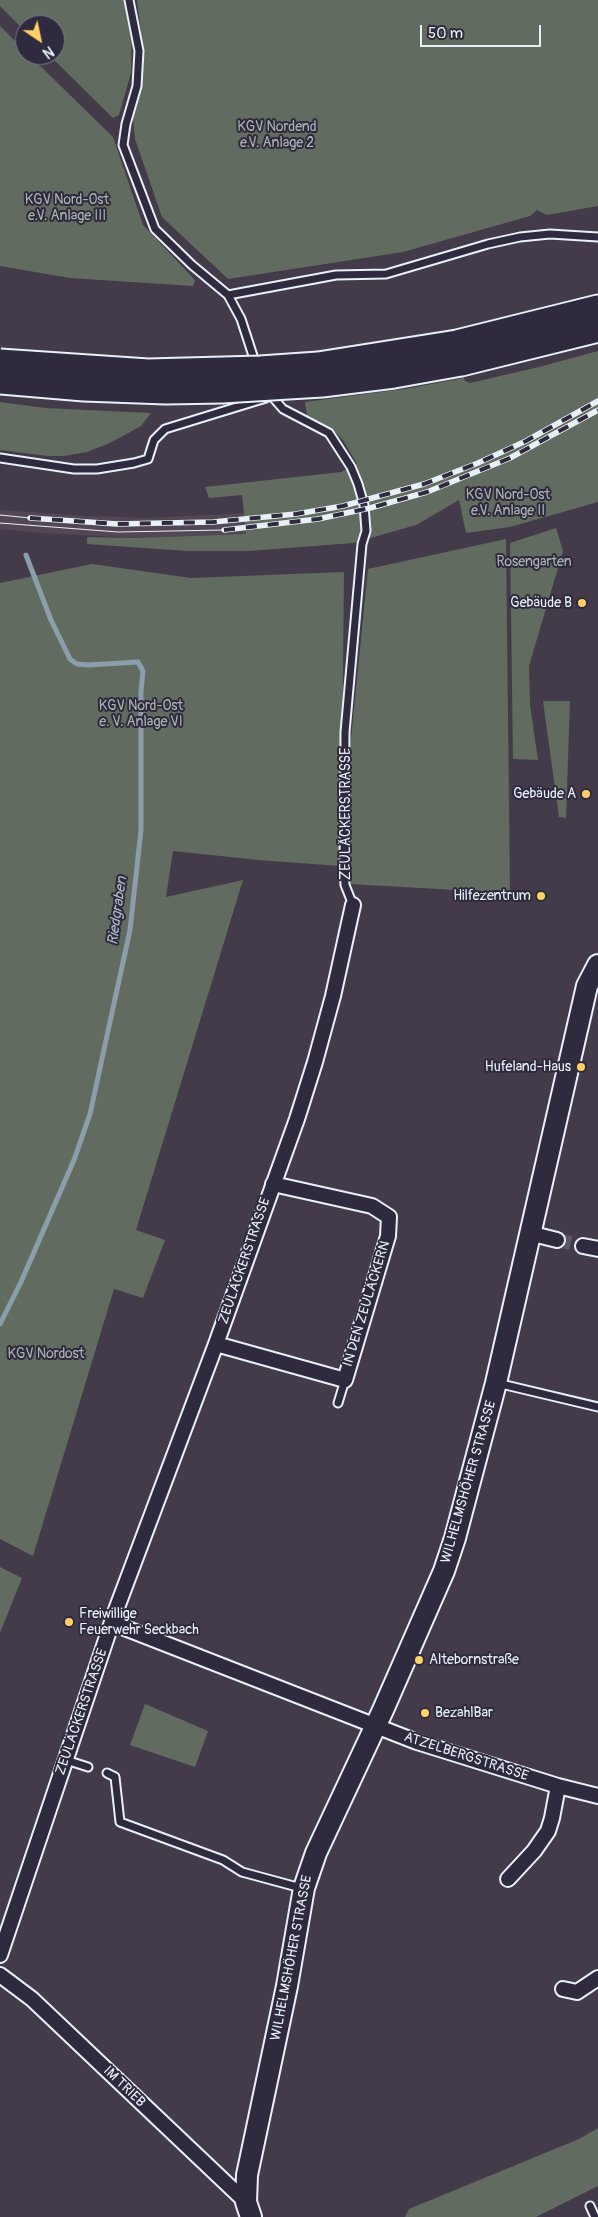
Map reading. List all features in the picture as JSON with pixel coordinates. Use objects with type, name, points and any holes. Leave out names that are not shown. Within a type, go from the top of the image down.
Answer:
[{"type":"highway","points":[[0,381],[84,388],[166,391],[222,390],[322,384],[394,375],[598,308]]},
{"type":"highway","points":[[0,362],[148,372],[260,369],[459,353],[598,329]]},
{"type":"main road","name":"WILHELMSHÖHER STRASSE","points":[[248,2210],[247,2175],[287,1986],[304,1888],[316,1853],[376,1725],[444,1571],[455,1538],[496,1383],[587,986],[598,965]]},
{"type":"street","name":"ZEULÄCKERSTRASSE","points":[[0,1955],[112,1623],[216,1344],[316,1062],[335,988],[353,905]]},
{"type":"street","name":"IN DEN ZEULÄCKERN","points":[[216,1344],[345,1380],[388,1236],[389,1217],[372,1206],[273,1184]]},
{"type":"street","points":[[529,1233],[557,1240]]},
{"type":"street","points":[[583,1246],[598,1249]]},
{"type":"street","points":[[112,1623],[376,1725]]},
{"type":"street","name":"ATZELBERGSTRASSE","points":[[376,1725],[417,1742],[558,1786],[598,1796]]},
{"type":"street","points":[[508,1879],[534,1851],[548,1831],[558,1786]]},
{"type":"street","name":"IM TRIEB","points":[[0,1975],[32,2000],[248,2210]]},
{"type":"street","points":[[563,1989],[577,1992],[598,1978]]},
{"type":"lane","points":[[0,458],[74,469],[96,469],[134,463],[148,458],[154,440],[165,429],[271,396],[252,356],[241,319],[228,294],[192,265],[155,229],[123,145],[126,124],[137,86],[139,51],[129,0]]},
{"type":"lane","points":[[228,294],[336,275],[386,274],[488,244],[520,237],[550,234],[598,237]]},
{"type":"lane","name":"ZEULÄCKERSTRASSE","points":[[271,396],[282,409],[329,433],[339,446],[358,484],[364,505],[366,531],[362,544],[345,732],[344,868],[345,885],[353,905]]},
{"type":"lane","points":[[338,1403],[345,1380]]},
{"type":"lane","points":[[496,1383],[598,1407]]},
{"type":"lane","points":[[66,1760],[88,1767]]},
{"type":"lane","points":[[107,1773],[116,1777],[120,1822],[223,1860],[242,1872],[304,1888]]},
{"type":"lane","points":[[590,2206],[595,2217]]},
{"type":"shaded area","points":[[0,510],[150,518],[265,512],[247,534],[135,538],[0,529]]},
{"type":"green space","points":[[0,0],[126,0],[132,22],[131,73],[119,115],[113,118],[59,65],[65,65],[65,15],[15,15],[15,21],[0,6]]},
{"type":"green space","name":"KGV Nordend e.V. Anlage 2","points":[[137,0],[598,0],[598,206],[547,215],[537,210],[530,216],[403,252],[228,279],[162,217],[135,139],[133,118],[140,94],[143,50]]},
{"type":"green space","name":"KGV Nord-Ost e.V. Anlage III","points":[[0,26],[15,41],[15,65],[39,65],[113,137],[143,225],[195,280],[193,286],[70,278],[0,266]]},
{"type":"green space","name":"KGV Nord-Ost e.V. Anlage II","points":[[598,351],[598,502],[510,527],[466,533],[459,500],[416,525],[353,543],[249,551],[188,551],[87,544],[87,537],[135,538],[246,534],[242,495],[209,498],[205,487],[341,472],[357,464],[343,440],[330,427],[307,416],[305,402],[410,388],[464,378],[465,381],[470,383]]},
{"type":"green space","points":[[0,402],[45,408],[151,413],[141,426],[110,443],[87,452],[64,456],[48,456],[0,450]]},
{"type":"green space","name":"Rosengarten","points":[[556,528],[563,551],[529,666],[530,705],[538,760],[513,759],[510,543]]},
{"type":"green space","points":[[506,539],[510,893],[349,884],[350,749],[368,569]]},
{"type":"green space","name":"KGV Nord-Ost e. V. Anlage VI","points":[[92,564],[191,578],[344,572],[341,866],[173,851],[166,897],[243,880],[136,1230],[165,1240],[143,1298],[114,1289],[33,1556],[0,1539],[0,583]]},
{"type":"green space","points":[[543,701],[570,701],[566,818],[559,817]]},
{"type":"green space","points":[[0,1567],[22,1578],[0,1633]]},
{"type":"green space","points":[[145,1704],[208,1731],[195,1767],[130,1745]]},
{"type":"green space","points":[[598,2128],[598,2186],[536,2217],[405,2217],[409,2209],[579,2139]]},
{"type":"waterway","name":"Riedgraben","points":[[0,1324],[21,1282],[74,1160],[90,1114],[130,930],[141,830],[141,691],[143,671],[138,662],[88,665],[77,664],[70,659],[51,620],[26,555]]},
{"type":"tunnel","points":[[557,1240],[583,1246]]},
{"type":"tram line","points":[[0,515],[30,518]]},
{"type":"tram line","points":[[0,523],[118,532],[224,530]]},
{"type":"railway","points":[[30,518],[117,524],[213,522],[296,514],[343,506],[424,484],[478,463],[526,441],[598,401]]},
{"type":"railway","points":[[224,530],[318,519],[370,508],[427,492],[510,458],[598,410]]},
{"type":"place","name":"Gebäude B","points":[[582,603]]},
{"type":"place","name":"Gebäude A","points":[[586,794]]},
{"type":"place","name":"Hilfezentrum","points":[[541,896]]},
{"type":"place","name":"Hufeland-Haus","points":[[581,1067]]},
{"type":"place","name":"Freiwillige Feuerwehr Seckbach","points":[[69,1622]]},
{"type":"place","name":"Altebornstraße","points":[[419,1660]]},
{"type":"place","name":"BezahlBar","points":[[425,1713]]},
{"type":"park label","name":"KGV Nordost","points":[[46,1354]]}]
